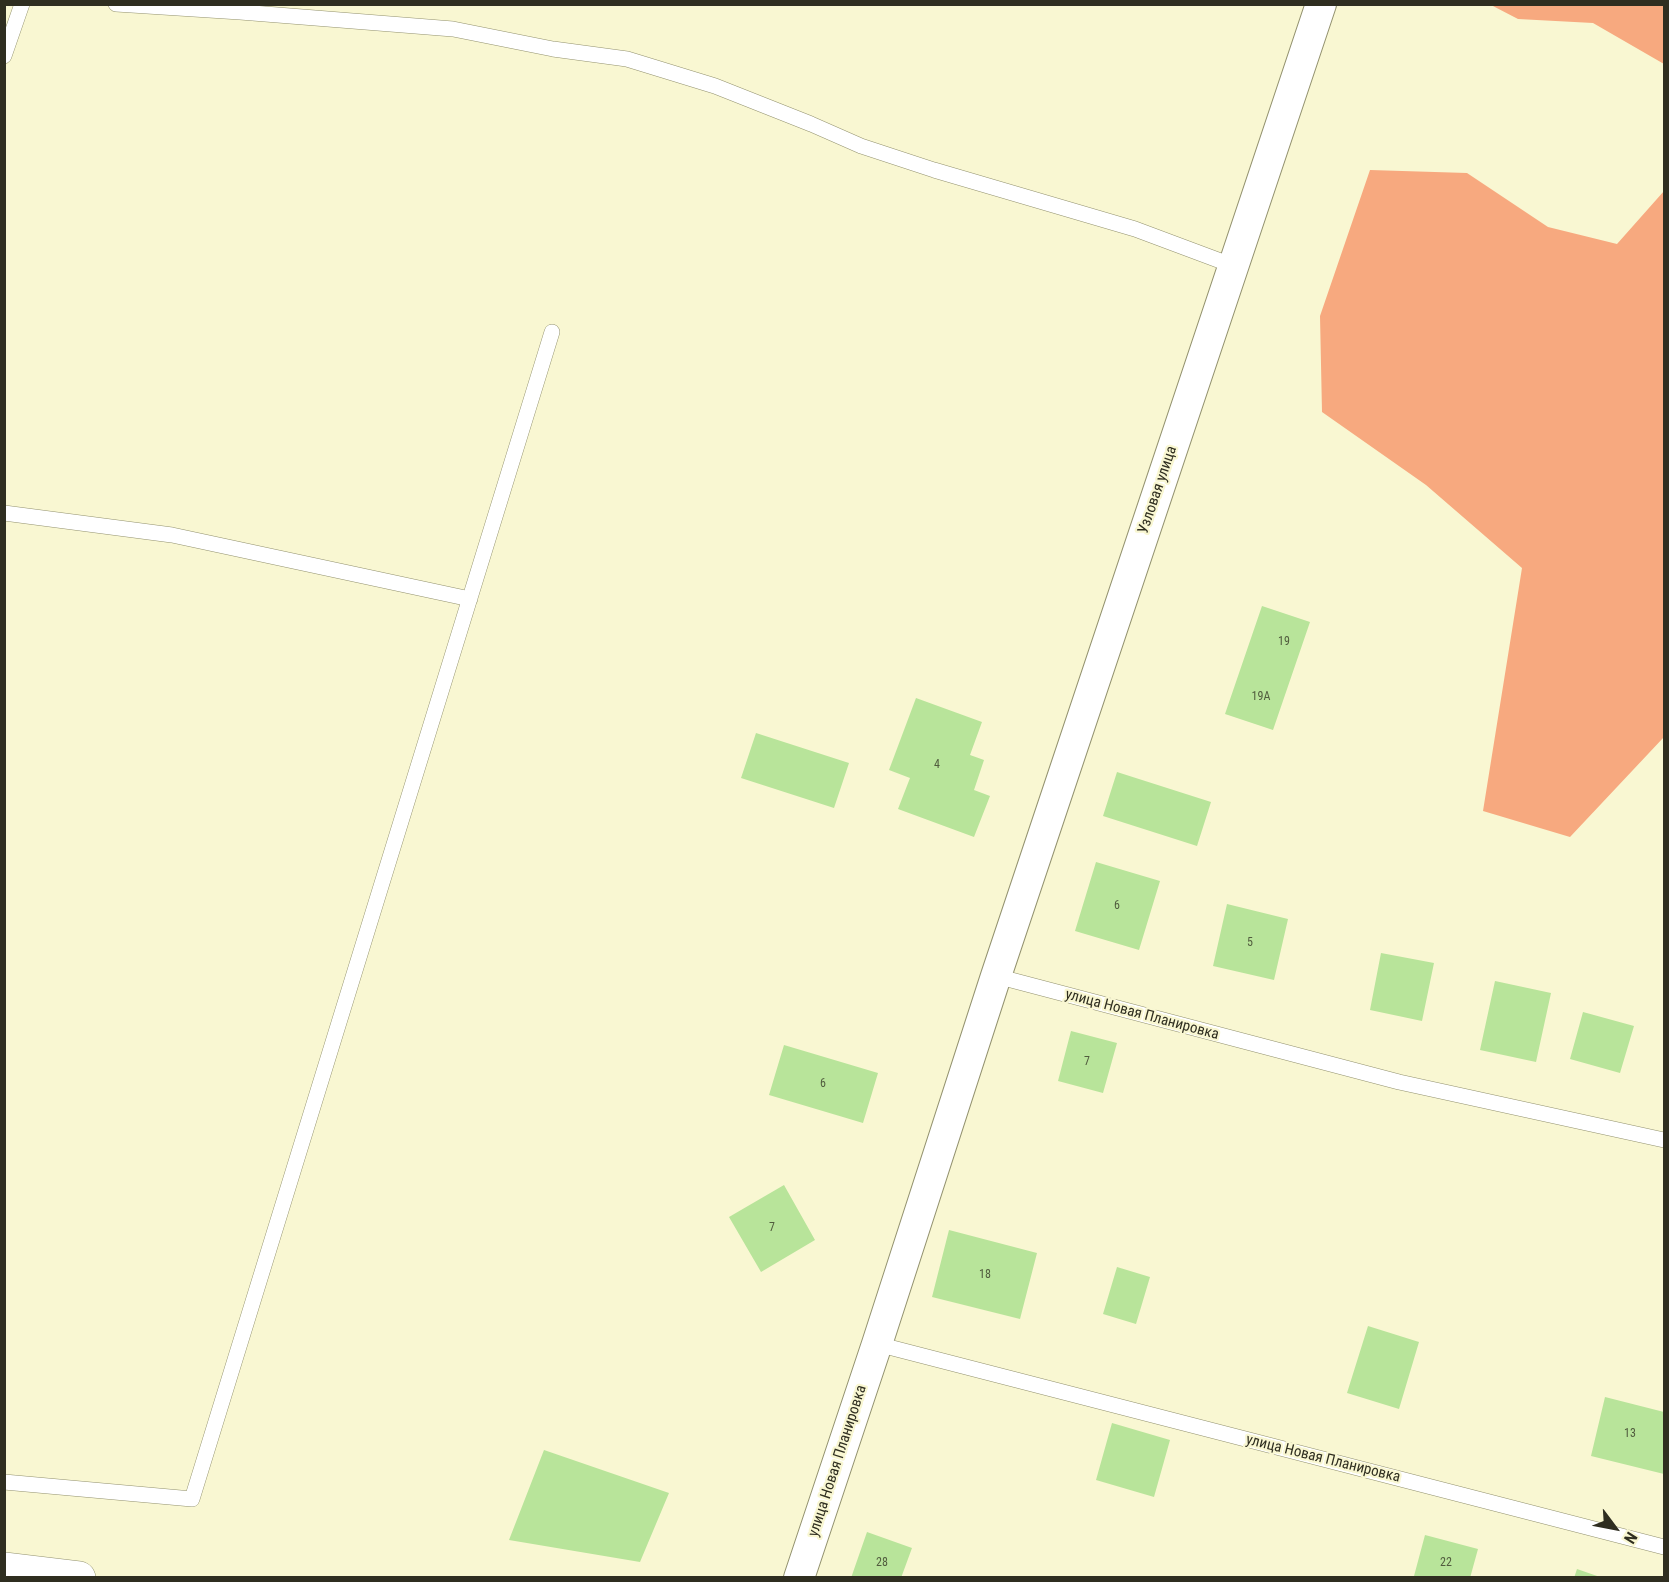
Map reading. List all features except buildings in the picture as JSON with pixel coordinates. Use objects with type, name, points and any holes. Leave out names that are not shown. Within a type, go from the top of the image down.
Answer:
[{"type":"street","name":"Узловая улица","points":[[996,976],[1322,4]]},
{"type":"street","name":"улица Новая Планировка","points":[[799,1578],[996,976]]},
{"type":"street","points":[[4,1569],[79,1578]]},
{"type":"lane","points":[[4,56],[22,4]]},
{"type":"lane","points":[[117,4],[453,29],[554,49],[627,59],[715,86],[861,146],[934,170],[1136,229],[1234,266]]},
{"type":"lane","points":[[4,1482],[192,1499],[552,332]]},
{"type":"lane","points":[[4,513],[172,535],[470,599]]},
{"type":"lane","name":"улица Новая Планировка","points":[[996,976],[1400,1082],[1665,1140]]},
{"type":"lane","name":"улица Новая Планировка","points":[[877,1344],[1665,1547]]},
{"type":"shaded area","points":[[1491,5],[1664,5],[1664,64],[1593,23],[1518,19]]},
{"type":"shaded area","points":[[1370,170],[1467,173],[1548,227],[1617,244],[1664,191],[1664,737],[1570,837],[1483,811],[1522,568],[1426,485],[1322,412],[1320,316]]}]
